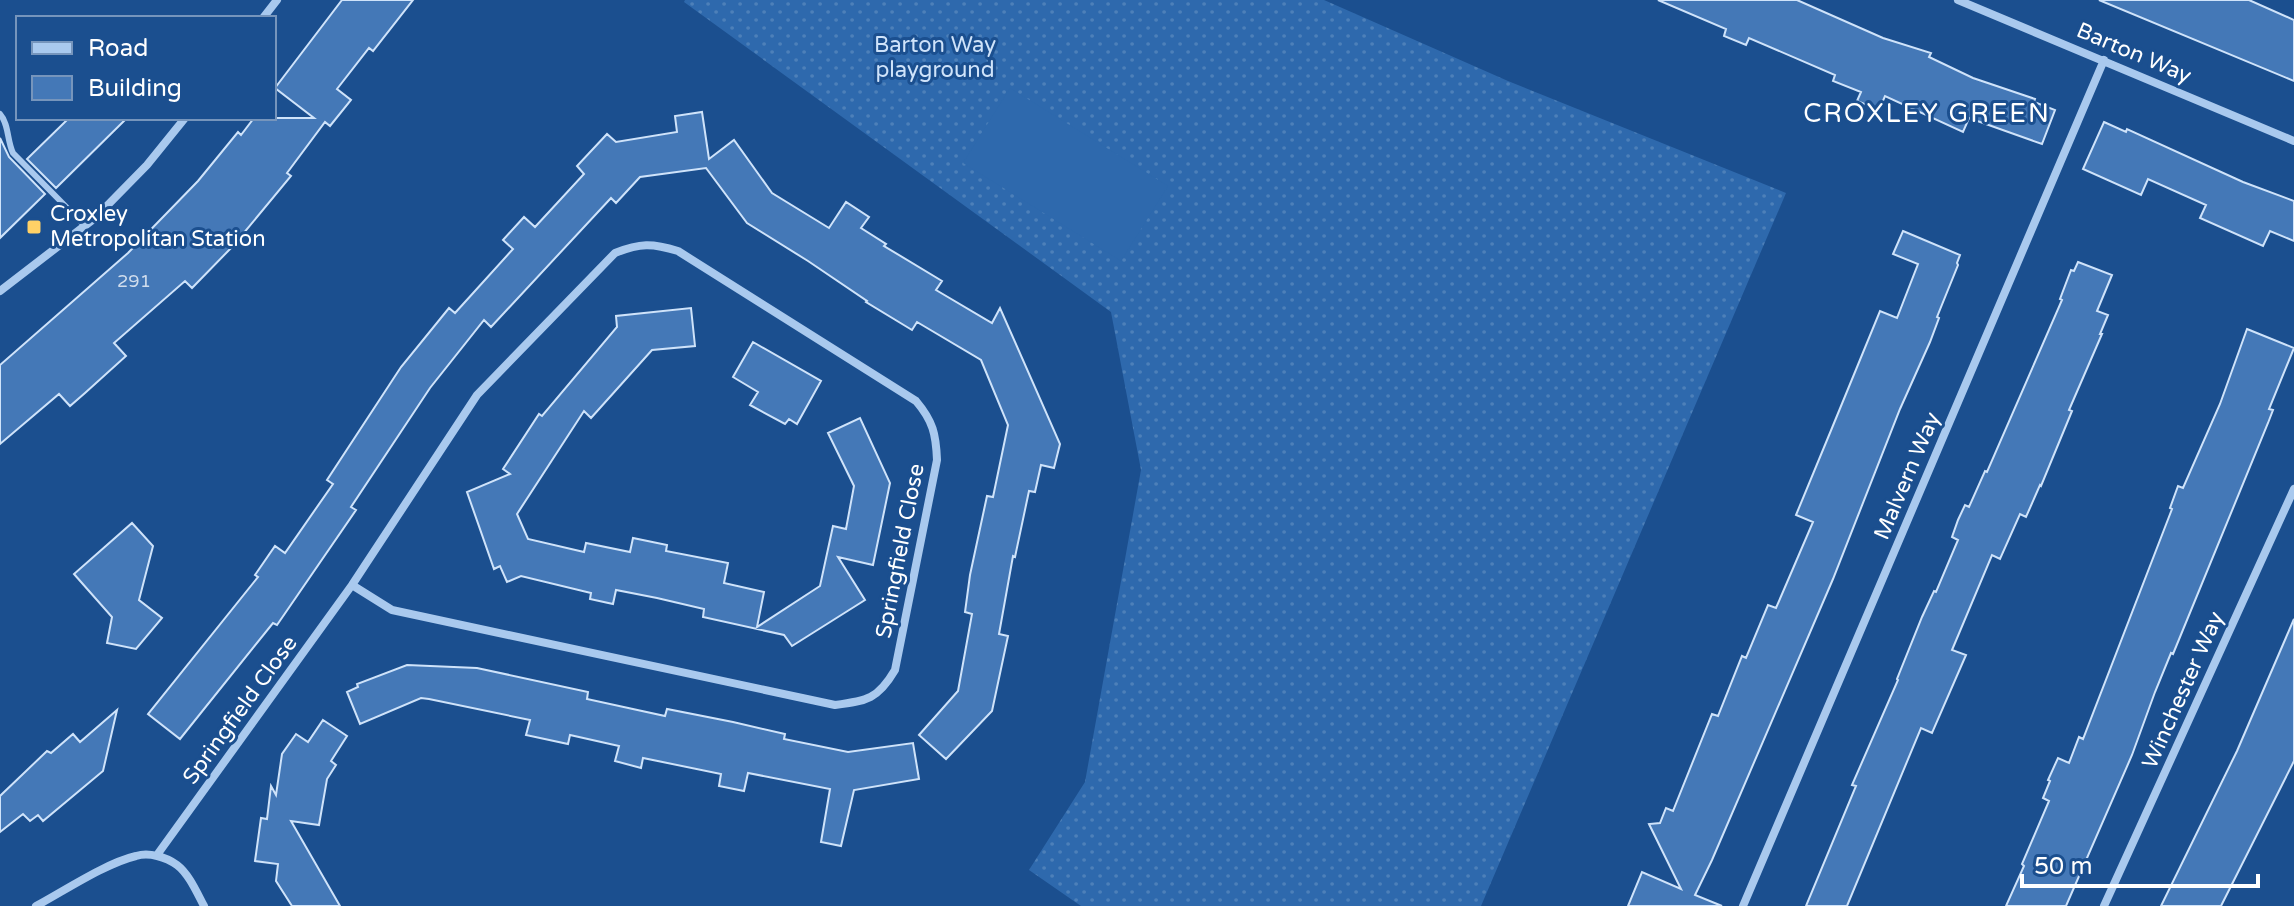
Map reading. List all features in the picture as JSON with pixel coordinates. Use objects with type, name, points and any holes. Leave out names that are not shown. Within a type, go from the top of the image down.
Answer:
[{"type":"street","points":[[265,16],[277,0]]},
{"type":"street","name":"Barton Way","points":[[1958,0],[2294,141]]},
{"type":"street","name":"Malvern Way","points":[[1743,906],[2104,60]]},
{"type":"street","points":[[0,291],[85,226],[147,165],[183,120]]},
{"type":"street","name":"Springfield Close","points":[[157,855],[352,585],[477,395],[615,253],[634,246],[655,244],[678,251],[916,401],[928,416],[936,439],[937,460],[895,670],[884,689],[861,702],[835,705],[392,610],[352,585]]},
{"type":"street","name":"Winchester Way","points":[[2104,906],[2294,489]]},
{"type":"street","points":[[36,906],[138,855],[157,855],[178,866],[204,906]]},
{"type":"lane","points":[[0,114],[6,120],[8,141],[13,153],[85,226]]},
{"type":"green space","name":"Barton Way playground","points":[[685,0],[1324,0],[1508,81],[1786,193],[1481,906],[1081,906],[1029,870],[1085,782],[1141,470],[1111,312]]},
{"type":"green space","points":[[1010,88],[1168,186],[1121,261],[963,163]]},
{"type":"building","points":[[342,0],[413,0],[373,51],[369,48],[337,89],[351,100],[330,126],[325,122],[287,173],[291,176],[233,246],[192,288],[185,281],[114,343],[126,356],[70,406],[59,394],[0,444],[0,365],[128,253],[252,120],[314,118],[276,87]]},
{"type":"building","points":[[1658,0],[1797,0],[1883,38],[1931,53],[1929,57],[1973,78],[2035,99],[2034,102],[2055,110],[2042,144],[1969,118],[1963,132],[1885,96],[1879,110],[1857,101],[1861,92],[1833,81],[1835,75],[1749,38],[1746,45],[1724,36],[1726,29]]},
{"type":"building","points":[[2099,0],[2249,0],[2294,20],[2294,81]]},
{"type":"building","points":[[702,112],[709,159],[734,140],[772,193],[829,228],[846,202],[869,217],[861,228],[886,244],[884,246],[942,281],[936,290],[992,323],[1000,308],[1060,444],[1054,468],[1041,465],[1035,492],[1029,491],[999,634],[1008,636],[992,711],[946,759],[919,735],[958,691],[972,614],[965,612],[970,575],[987,496],[993,497],[1008,425],[981,360],[917,322],[912,330],[747,223],[706,168],[640,177],[616,203],[611,198],[491,327],[484,320],[430,388],[351,507],[356,510],[277,625],[273,623],[180,739],[148,714],[258,577],[255,575],[275,546],[285,553],[333,484],[327,480],[401,367],[449,308],[455,313],[513,249],[503,240],[524,217],[535,227],[584,174],[577,166],[607,134],[616,142],[677,132],[675,116]]},
{"type":"building","points":[[67,120],[125,120],[56,188],[27,159]]},
{"type":"building","points":[[2104,122],[2294,201],[2294,241],[2270,231],[2263,246],[2200,218],[2206,205],[2148,179],[2141,195],[2083,169]]},
{"type":"building","points":[[0,138],[9,157],[45,194],[0,238]]},
{"type":"building","points":[[1903,231],[1960,255],[1958,265],[1930,342],[1833,579],[1695,895],[1722,906],[1628,906],[1642,872],[1681,889],[1649,824],[1660,823],[1666,808],[1673,811],[1712,714],[1718,716],[1742,656],[1746,658],[1768,605],[1776,608],[1813,522],[1796,515],[1880,311],[1897,318],[1918,264],[1893,254]]},
{"type":"building","points":[[2078,262],[2112,275],[2097,311],[2108,315],[2041,486],[2026,517],[2020,514],[2000,559],[1992,555],[1952,650],[1966,655],[1932,733],[1921,728],[1847,906],[1806,906],[1856,786],[1852,785],[1922,617],[1958,540],[1952,537],[1958,520],[1965,505],[1969,507],[1987,472],[2062,300],[2071,270],[2074,271]]},
{"type":"building","points":[[691,308],[695,346],[652,350],[591,418],[584,411],[517,514],[528,539],[584,552],[586,543],[630,552],[633,538],[667,545],[666,551],[728,563],[724,583],[764,592],[757,627],[820,586],[833,526],[846,529],[854,486],[828,433],[860,418],[890,483],[873,565],[838,557],[865,600],[792,646],[784,635],[703,617],[704,609],[657,598],[616,590],[613,604],[590,599],[591,593],[521,576],[507,582],[500,566],[494,569],[467,492],[510,474],[503,469],[539,414],[542,416],[617,327],[616,316]]},
{"type":"building","points":[[2247,329],[2294,348],[2269,409],[2273,410],[2268,423],[2155,692],[2132,755],[2066,906],[2006,906],[2049,801],[2043,798],[2048,780],[2058,758],[2069,763],[2079,737],[2083,739],[2172,509],[2178,486],[2183,488],[2220,404]]},
{"type":"building","points":[[753,342],[821,381],[797,424],[789,419],[785,424],[750,405],[758,392],[733,377]]},
{"type":"building","points":[[132,523],[153,546],[139,600],[162,618],[136,649],[107,643],[112,617],[74,574]]},
{"type":"building","points":[[2294,619],[2294,761],[2221,906],[2161,906],[2237,751]]},
{"type":"building","points":[[407,665],[477,668],[588,692],[587,699],[665,716],[667,709],[733,722],[785,734],[784,739],[848,752],[913,743],[919,779],[854,790],[841,846],[821,842],[830,789],[748,773],[744,791],[719,786],[721,774],[643,758],[641,768],[615,761],[619,746],[570,735],[568,744],[526,735],[530,720],[429,699],[421,698],[360,724],[347,692],[358,687],[357,684]]},
{"type":"building","points":[[117,710],[103,771],[43,821],[38,815],[30,821],[23,814],[0,832],[0,796],[47,751],[51,753],[73,734],[80,742]]},
{"type":"building","points":[[323,720],[347,736],[331,761],[336,765],[327,779],[319,825],[291,821],[340,906],[292,906],[276,881],[278,864],[255,861],[261,818],[267,819],[271,786],[276,795],[282,754],[296,734],[308,742]]},
{"type":"place","name":"Croxley Metropolitan Station","points":[[34,227]]},
{"type":"district","name":"CROXLEY GREEN","points":[[1927,113]]}]
